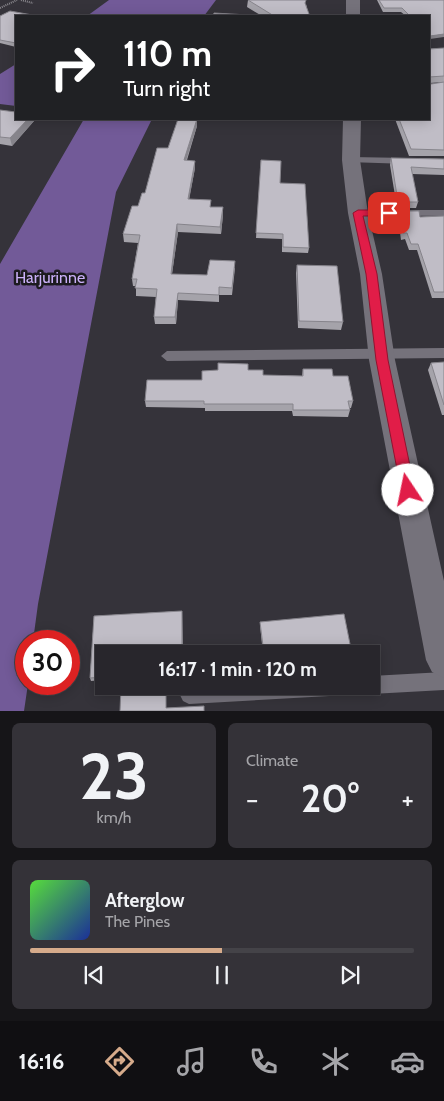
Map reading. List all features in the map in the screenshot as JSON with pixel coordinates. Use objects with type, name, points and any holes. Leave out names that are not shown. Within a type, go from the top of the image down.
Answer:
[{"type":"street","points":[[352,15],[353,0]]},
{"type":"street","points":[[352,120],[351,160],[358,213],[372,274],[381,352],[435,583],[444,660]]},
{"type":"lane","points":[[351,160],[416,161]]},
{"type":"lane","points":[[358,213],[444,213]]},
{"type":"lane","points":[[167,356],[444,352]]},
{"type":"lane","points":[[380,685],[444,681]]},
{"type":"path","points":[[0,8],[17,0]]},
{"type":"path","points":[[21,0],[33,3]]},
{"type":"green space","points":[[109,0],[216,0],[205,15],[88,15]]},
{"type":"green space","points":[[15,65],[15,106],[0,104],[0,74]]},
{"type":"green space","name":"Harjurinne","points":[[83,120],[152,120],[116,192],[34,630],[15,630],[15,695],[26,695],[24,711],[0,711],[0,264]]},
{"type":"building","points":[[248,0],[306,0],[305,3],[309,15],[272,15]]},
{"type":"building","points":[[379,0],[444,0],[444,34],[430,36],[430,15],[409,15],[402,8],[384,8]]},
{"type":"building","points":[[10,11],[32,15],[15,15],[15,43],[0,40],[0,16]]},
{"type":"building","points":[[214,13],[248,15],[213,15]]},
{"type":"building","points":[[444,48],[444,76],[430,77],[430,49]]},
{"type":"building","points":[[430,80],[431,84],[444,82],[444,150],[411,149],[399,120],[430,120]]},
{"type":"building","points":[[0,110],[15,112],[15,120],[27,120],[10,138],[0,137]]},
{"type":"building","points":[[178,120],[197,120],[184,160],[195,161],[188,199],[211,200],[210,207],[223,207],[220,227],[177,224],[171,274],[207,275],[210,260],[235,261],[232,288],[219,287],[219,295],[178,293],[175,317],[154,317],[157,289],[135,288],[137,279],[132,279],[140,235],[123,234],[132,206],[138,206],[142,193],[145,193],[157,148],[168,148]]},
{"type":"building","points":[[391,158],[444,159],[444,169],[411,167],[418,202],[398,202]]},
{"type":"building","points":[[261,160],[281,161],[280,183],[305,184],[309,248],[283,247],[283,234],[256,233]]},
{"type":"building","points":[[400,211],[419,211],[420,217],[444,216],[444,292],[434,292],[418,244],[411,244],[407,233],[403,233]]},
{"type":"building","points":[[297,265],[337,266],[343,322],[299,321]]},
{"type":"building","points":[[444,362],[444,405],[431,363]]},
{"type":"building","points":[[218,363],[248,364],[248,370],[263,370],[263,375],[303,376],[303,369],[332,369],[333,376],[348,376],[353,401],[348,401],[350,410],[293,410],[293,404],[204,404],[204,401],[145,401],[147,380],[202,380],[202,371],[218,370]]},
{"type":"building","points":[[182,611],[182,645],[95,645],[95,678],[90,678],[94,616]]},
{"type":"building","points":[[344,614],[350,645],[263,645],[260,622]]},
{"type":"building","points":[[121,695],[166,695],[166,708],[204,706],[204,711],[120,711]]},
{"type":"route","points":[[389,213],[358,213],[372,274],[382,360],[408,490]]}]
